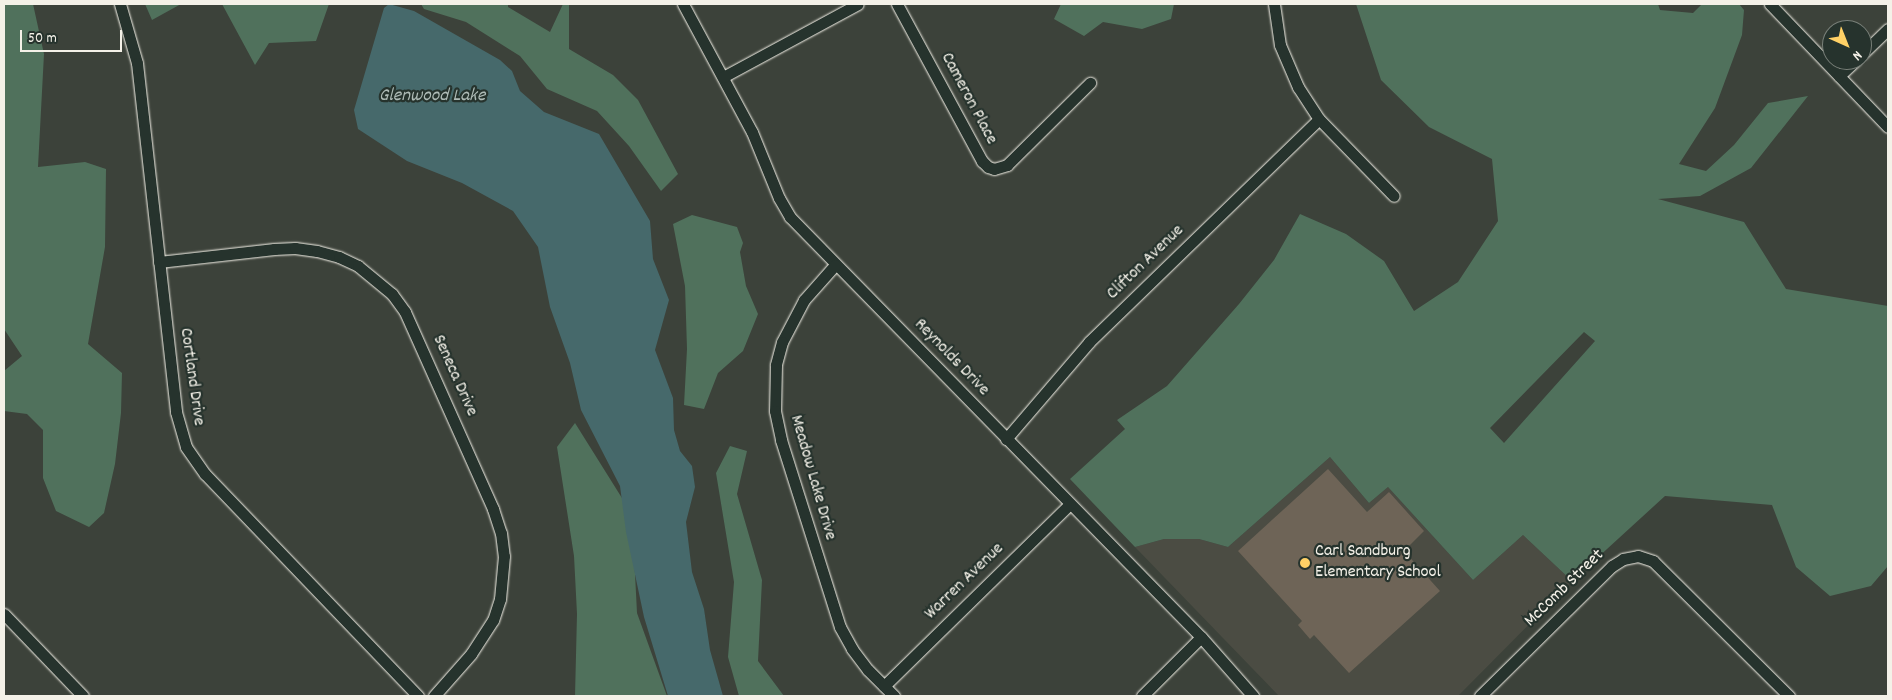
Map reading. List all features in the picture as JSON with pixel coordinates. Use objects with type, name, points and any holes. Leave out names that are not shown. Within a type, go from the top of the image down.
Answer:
[{"type":"street","name":"Cortland Drive","points":[[120,4],[137,64],[176,412],[186,447],[205,474],[418,696]]},
{"type":"street","name":"Reynolds Drive","points":[[683,4],[752,132],[779,198],[802,232],[1201,637],[1253,696]]},
{"type":"street","points":[[723,77],[858,4]]},
{"type":"street","name":"Cameron Place","points":[[897,4],[982,161],[988,167],[1001,168],[1007,165],[1090,83]]},
{"type":"street","points":[[1274,4],[1280,45],[1298,87],[1319,119],[1394,196]]},
{"type":"street","points":[[1770,4],[1888,127]]},
{"type":"street","points":[[1872,44],[1888,29]]},
{"type":"street","points":[[1840,76],[1846,70]]},
{"type":"street","name":"Clifton Avenue","points":[[1006,439],[1089,342],[1319,119]]},
{"type":"street","name":"Seneca Drive","points":[[159,262],[274,249],[295,248],[317,251],[339,257],[358,266],[387,289],[405,312],[493,509],[501,533],[504,556],[500,599],[493,620],[471,654],[434,696]]},
{"type":"street","name":"Meadow Lake Drive","points":[[835,265],[804,300],[782,342],[776,365],[775,411],[781,440],[840,627],[852,649],[894,696]]},
{"type":"street","name":"Warren Avenue","points":[[884,686],[1070,504]]},
{"type":"street","name":"McComb Street","points":[[1480,696],[1612,566],[1623,559],[1638,556],[1653,560],[1789,696]]},
{"type":"street","points":[[4,614],[83,696]]},
{"type":"street","points":[[1142,696],[1201,637]]},
{"type":"shaded area","name":"Carl Sandburg Elementary School","points":[[1330,457],[1369,503],[1388,487],[1473,580],[1523,535],[1572,581],[1458,696],[1279,696],[1135,547],[1164,539],[1199,539],[1228,547]]},
{"type":"green space","points":[[4,4],[33,4],[44,54],[38,167],[85,162],[106,169],[105,247],[88,344],[122,373],[121,413],[115,464],[104,513],[89,527],[56,511],[43,478],[43,430],[27,414],[4,411],[4,371],[22,356],[4,329]]},
{"type":"green space","points":[[145,4],[181,4],[152,20]]},
{"type":"green space","points":[[222,4],[329,4],[316,41],[269,43],[255,65]]},
{"type":"green space","points":[[421,4],[508,4],[508,7],[550,32],[563,4],[569,4],[569,49],[613,75],[638,100],[678,174],[661,191],[629,146],[597,111],[547,89],[520,56],[466,22],[424,9]]},
{"type":"green space","points":[[1061,4],[1174,4],[1171,19],[1142,29],[1103,22],[1084,36],[1054,19]]},
{"type":"green space","points":[[1356,4],[1658,4],[1660,10],[1693,13],[1702,4],[1739,4],[1744,10],[1742,35],[1715,108],[1679,164],[1706,171],[1734,145],[1768,103],[1808,96],[1751,168],[1700,196],[1658,199],[1744,222],[1786,289],[1888,306],[1888,566],[1871,586],[1830,596],[1796,567],[1772,505],[1665,496],[1572,581],[1523,535],[1473,580],[1388,487],[1369,503],[1330,457],[1228,547],[1199,539],[1164,539],[1135,547],[1070,479],[1125,429],[1117,420],[1167,386],[1239,304],[1274,260],[1300,214],[1346,234],[1384,261],[1414,311],[1458,282],[1498,221],[1492,159],[1429,127],[1381,80]],"holes":[[[1584,332],[1595,341],[1504,443],[1490,428]]]},
{"type":"green space","points":[[692,215],[737,227],[743,243],[740,252],[746,286],[758,314],[743,351],[718,373],[704,409],[684,405],[687,349],[685,286],[673,224]]},
{"type":"green space","points":[[575,423],[632,514],[637,613],[667,696],[575,696],[577,614],[574,556],[557,447]]},
{"type":"green space","points":[[730,446],[747,451],[737,494],[762,580],[758,661],[784,696],[739,696],[728,657],[734,582],[716,473]]},
{"type":"water","name":"Glenwood Lake","points":[[389,4],[414,11],[500,60],[512,71],[520,91],[544,112],[599,134],[650,221],[653,259],[669,300],[655,350],[673,398],[674,430],[680,451],[692,466],[695,487],[686,522],[692,572],[704,609],[710,650],[723,696],[668,696],[644,617],[626,532],[620,486],[581,410],[570,363],[550,307],[538,247],[513,211],[462,183],[407,161],[358,129],[354,110],[384,8]]},
{"type":"building","points":[[1328,469],[1367,512],[1389,492],[1424,531],[1404,551],[1440,591],[1349,673],[1314,635],[1310,639],[1298,625],[1302,621],[1238,551]]},
{"type":"place","name":"Carl Sandburg Elementary School","points":[[1305,563]]}]
